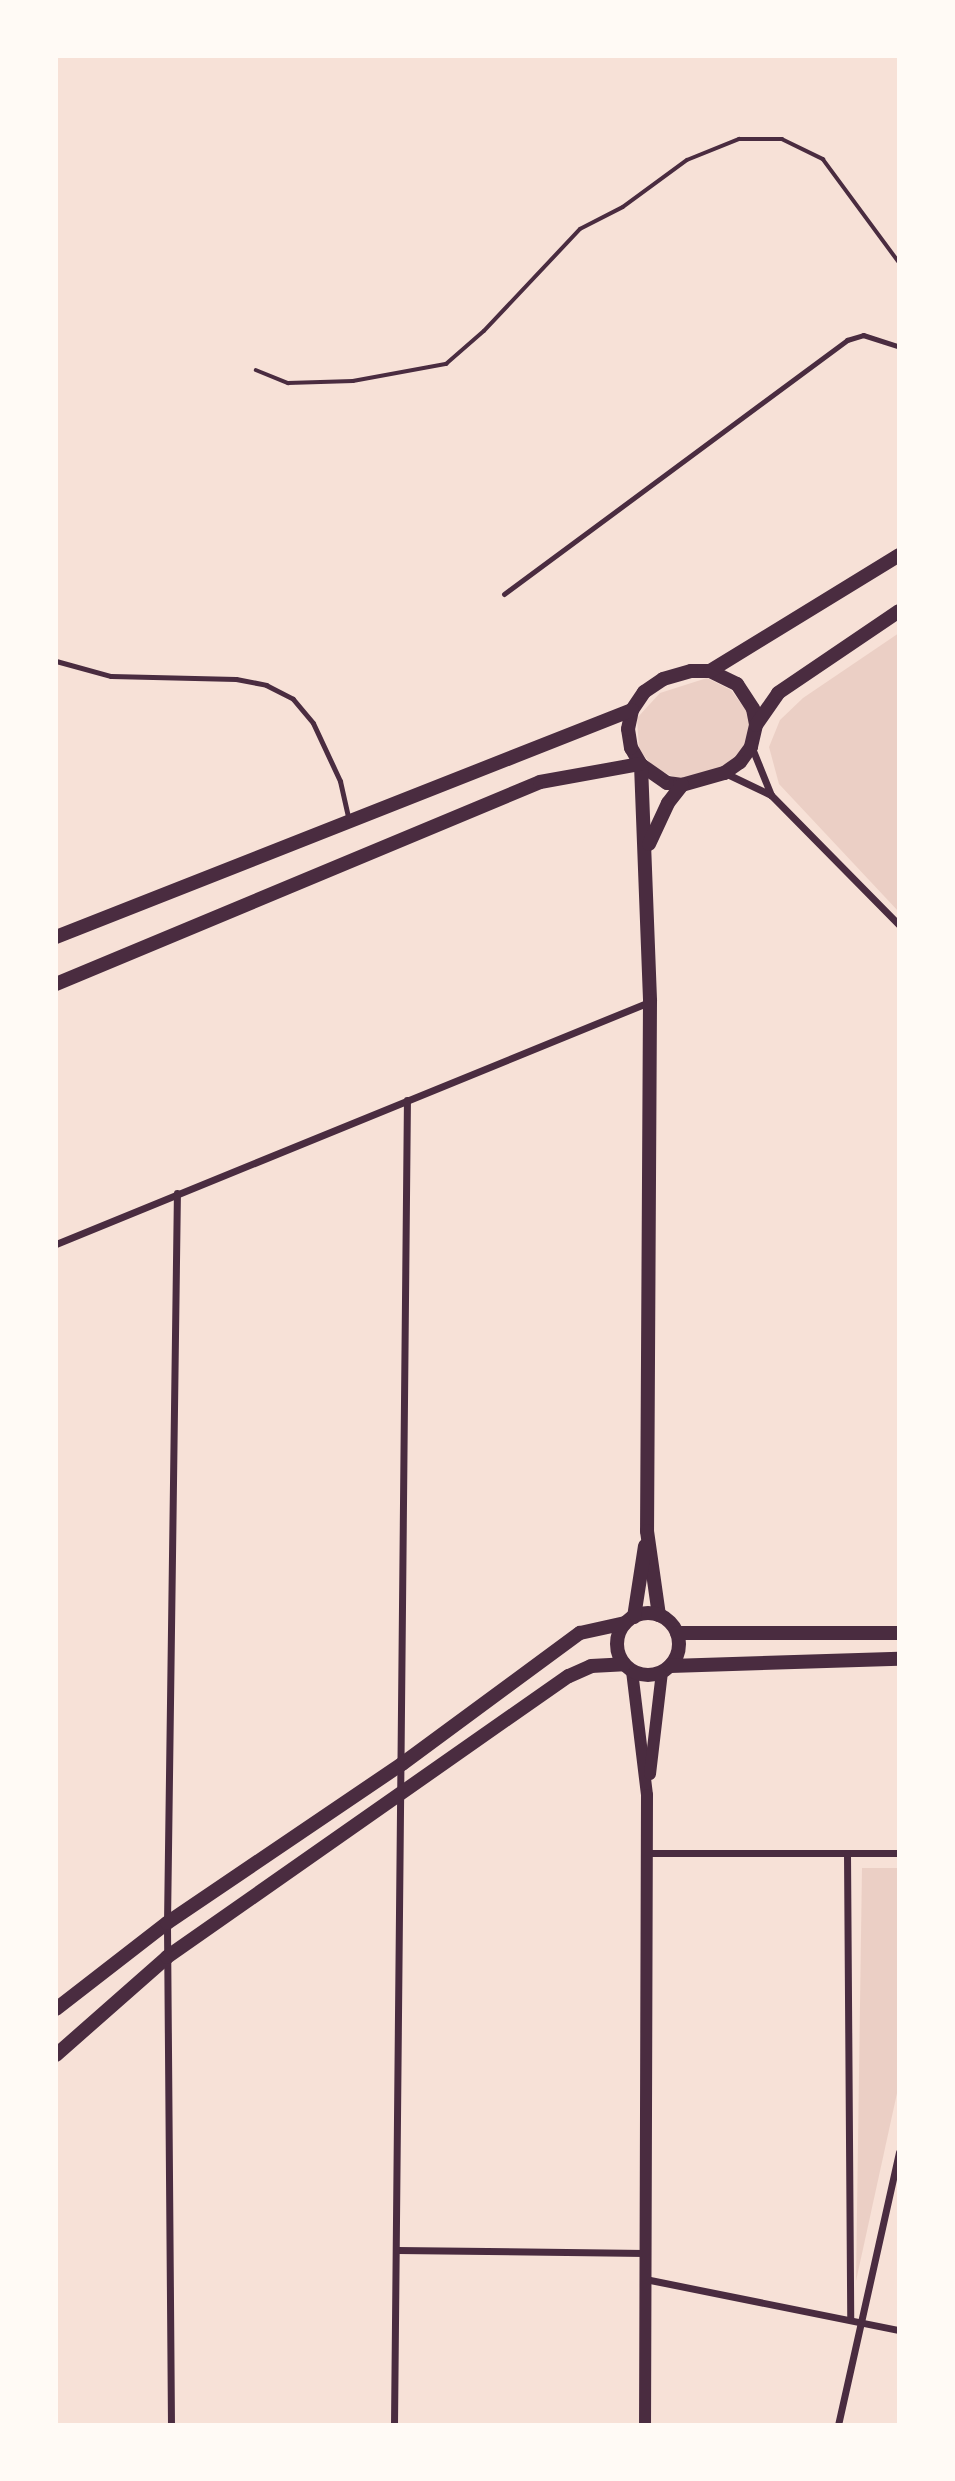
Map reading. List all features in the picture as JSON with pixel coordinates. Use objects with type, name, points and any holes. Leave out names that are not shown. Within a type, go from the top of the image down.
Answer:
[{"type":"main road","points":[[710,671],[737,684],[753,709],[755,724],[751,747],[724,772],[682,785],[667,783],[641,765],[631,748],[632,710],[644,692],[663,679],[710,671],[899,555]]},
{"type":"main road","points":[[755,724],[778,693],[899,611]]},
{"type":"main road","points":[[56,937],[632,710]]},
{"type":"main road","points":[[641,765],[648,848],[650,1001],[647,1531],[659,1615],[677,1633],[678,1651],[666,1669]]},
{"type":"main road","points":[[56,984],[540,782],[641,765]]},
{"type":"main road","points":[[648,848],[668,803],[682,785]]},
{"type":"main road","points":[[628,1667],[617,1648],[629,1620],[647,1531]]},
{"type":"main road","points":[[56,2008],[167,1923],[402,1764],[580,1633],[659,1615]]},
{"type":"main road","points":[[677,1633],[899,1633]]},
{"type":"main road","points":[[56,2055],[167,1957],[401,1797],[569,1676],[591,1666],[666,1669],[899,1659]]},
{"type":"street","points":[[751,747],[771,795]]},
{"type":"street","points":[[724,772],[771,795],[899,925]]},
{"type":"street","points":[[56,1244],[650,1001]]},
{"type":"street","points":[[394,2425],[407,1100]]},
{"type":"street","points":[[171,2425],[167,1923],[177,1193]]},
{"type":"street","points":[[628,1667],[647,1795],[645,2425]]},
{"type":"street","points":[[647,1795],[666,1669]]},
{"type":"street","points":[[647,1853],[899,1853]]},
{"type":"street","points":[[847,1853],[850,2319]]},
{"type":"street","points":[[838,2425],[899,2152]]},
{"type":"street","points":[[397,2250],[645,2253]]},
{"type":"street","points":[[645,2279],[899,2330]]},
{"type":"lane","points":[[504,594],[847,340],[863,335],[899,346]]},
{"type":"lane","points":[[56,661],[111,676],[236,679],[267,685],[293,699],[313,723],[340,781],[349,821]]},
{"type":"path","points":[[256,370],[288,383],[353,381],[446,364],[580,229],[624,206],[687,160],[739,139],[782,139],[823,159],[899,262]]},
{"type":"shaded area","points":[[899,633],[899,912],[779,784],[769,747],[780,720],[803,698]]},
{"type":"shaded area","points":[[707,678],[731,690],[748,713],[751,729],[745,749],[737,760],[701,776],[676,778],[653,767],[639,749],[637,718],[660,693]]},
{"type":"shaded area","points":[[862,1868],[899,1868],[899,2084],[856,2281]]}]
